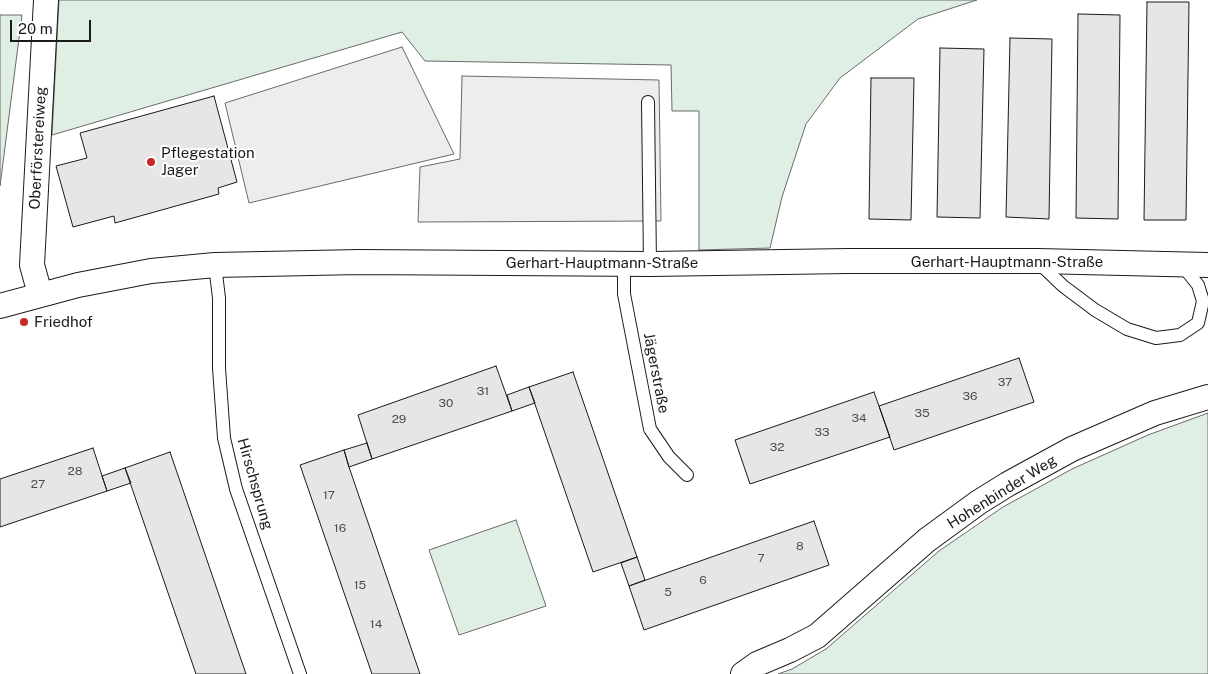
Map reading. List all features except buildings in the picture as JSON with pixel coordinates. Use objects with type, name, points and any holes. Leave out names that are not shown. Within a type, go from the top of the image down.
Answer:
[{"type":"street","name":"Oberförstereiweg","points":[[40,294],[32,265],[46,0]]},
{"type":"street","name":"Gerhart-Hauptmann-Straße","points":[[0,306],[40,294],[151,271],[215,265],[359,262],[650,264],[779,261],[1038,261],[1208,266]]},
{"type":"street","name":"Hohenbinder Weg","points":[[743,674],[757,664],[817,636],[927,540],[979,502],[1008,484],[1072,449],[1155,413],[1208,398]]},
{"type":"lane","points":[[648,102],[650,264]]},
{"type":"lane","points":[[1038,261],[1063,286],[1095,310],[1127,329],[1156,338],[1180,335],[1198,323],[1203,301],[1198,285],[1182,265]]},
{"type":"lane","name":"Jägerstraße","points":[[624,264],[624,294],[650,429],[669,458],[687,475]]},
{"type":"lane","name":"Hirschsprung","points":[[215,265],[219,298],[219,368],[224,438],[236,489],[300,674]]},
{"type":"green space","points":[[59,0],[977,0],[918,19],[840,78],[806,124],[782,197],[770,248],[699,250],[699,111],[672,111],[671,65],[425,61],[402,32],[52,135]]},
{"type":"green space","points":[[0,15],[22,15],[0,186]]},
{"type":"green space","points":[[1208,413],[1208,674],[778,674],[792,669],[826,649],[939,551],[1003,507],[1072,469],[1148,435]]},
{"type":"green space","points":[[516,520],[546,606],[459,635],[429,550]]},
{"type":"shaded area","points":[[402,47],[454,154],[249,203],[225,103]]},
{"type":"shaded area","points":[[462,76],[659,80],[661,221],[418,222],[420,167],[460,159]]},
{"type":"place","name":"Pflegestation Jager","points":[[151,162]]},
{"type":"place","name":"Friedhof","points":[[24,322]]}]
